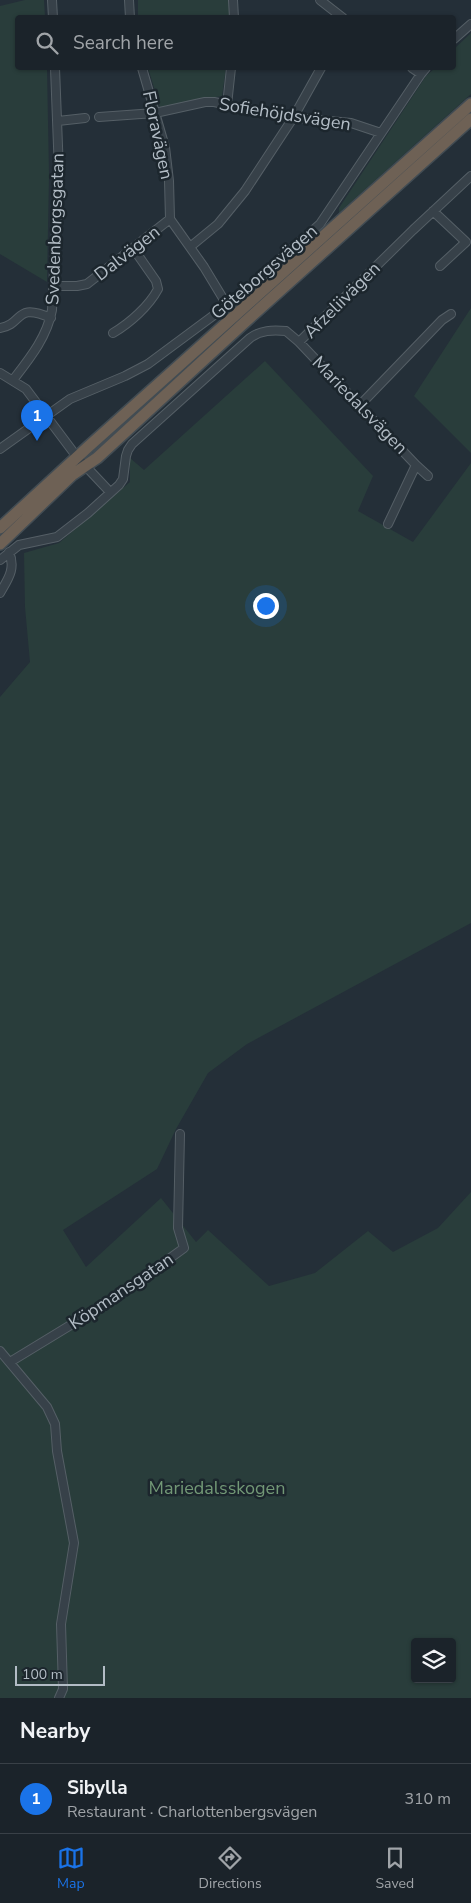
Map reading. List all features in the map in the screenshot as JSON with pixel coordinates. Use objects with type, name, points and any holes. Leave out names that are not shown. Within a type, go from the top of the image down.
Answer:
[{"type":"highway","points":[[0,528],[80,461],[471,104]]},
{"type":"highway","points":[[5,548],[80,461],[98,458],[245,322],[471,119]]},
{"type":"street","points":[[52,0],[53,15]]},
{"type":"street","points":[[129,0],[130,15]]},
{"type":"street","points":[[234,0],[234,15]]},
{"type":"street","points":[[320,0],[339,15]]},
{"type":"street","points":[[456,37],[471,24]]},
{"type":"street","name":"Svedenborgsgatan","points":[[14,380],[36,350],[51,318],[58,213],[58,121],[55,70]]},
{"type":"street","name":"Floravägen","points":[[143,70],[164,146],[169,180],[170,219]]},
{"type":"street","points":[[227,105],[231,70]]},
{"type":"street","points":[[190,247],[228,212],[293,118],[320,70]]},
{"type":"street","name":"Göteborgsvägen","points":[[0,449],[60,405],[83,392],[125,376],[148,364],[227,305],[320,224],[423,71]]},
{"type":"street","name":"Sofiehöjdsvägen","points":[[99,118],[155,113],[205,102],[293,118],[351,123],[381,133]]},
{"type":"street","points":[[58,121],[85,118]]},
{"type":"street","name":"Afzeliivägen","points":[[0,560],[5,548],[48,540],[64,533],[123,479],[126,456],[132,444],[250,338],[266,330],[286,331],[299,342],[471,176]]},
{"type":"street","points":[[433,211],[466,242],[440,266]]},
{"type":"street","points":[[170,219],[204,266],[227,305]]},
{"type":"street","name":"Dalvägen","points":[[54,286],[87,284],[170,219]]},
{"type":"street","points":[[113,333],[123,328],[154,297],[158,290],[156,281],[134,248]]},
{"type":"street","points":[[0,328],[8,325],[24,312],[31,312],[51,318]]},
{"type":"street","points":[[360,405],[442,320],[451,314]]},
{"type":"street","name":"Mariedalsvägen","points":[[299,342],[416,465],[388,524]]},
{"type":"street","points":[[0,373],[26,389],[80,461],[110,492]]},
{"type":"street","points":[[416,465],[428,476]]},
{"type":"street","points":[[0,593],[12,570],[13,564],[5,548]]},
{"type":"street","name":"Köpmansgatan","points":[[10,1362],[115,1298],[184,1248],[178,1228],[180,1134]]},
{"type":"street","points":[[0,1351],[47,1407],[55,1424],[57,1451],[74,1543],[61,1624],[63,1689],[59,1698]]},
{"type":"green space","points":[[25,0],[44,0],[45,15],[15,15],[15,70],[47,70],[49,175],[47,282],[0,254],[0,6]]},
{"type":"green space","points":[[138,0],[229,0],[229,15],[138,15]]},
{"type":"green space","points":[[471,33],[471,94],[339,213],[339,208],[426,76],[433,70],[456,70],[456,47]]},
{"type":"green space","points":[[149,70],[226,70],[222,96],[160,107]]},
{"type":"green space","points":[[471,308],[471,453],[414,396]]},
{"type":"green space","name":"Mariedalsskogen","points":[[265,361],[373,476],[358,511],[413,542],[471,463],[471,923],[247,1044],[208,1073],[176,1129],[157,1169],[63,1230],[86,1267],[161,1198],[196,1242],[208,1230],[269,1286],[315,1273],[368,1231],[393,1252],[438,1228],[471,1192],[471,1698],[0,1698],[0,697],[30,662],[25,607],[24,553],[59,543],[130,482],[130,458],[144,470]]},
{"type":"place","name":"Sibylla","points":[[37,441]]}]
